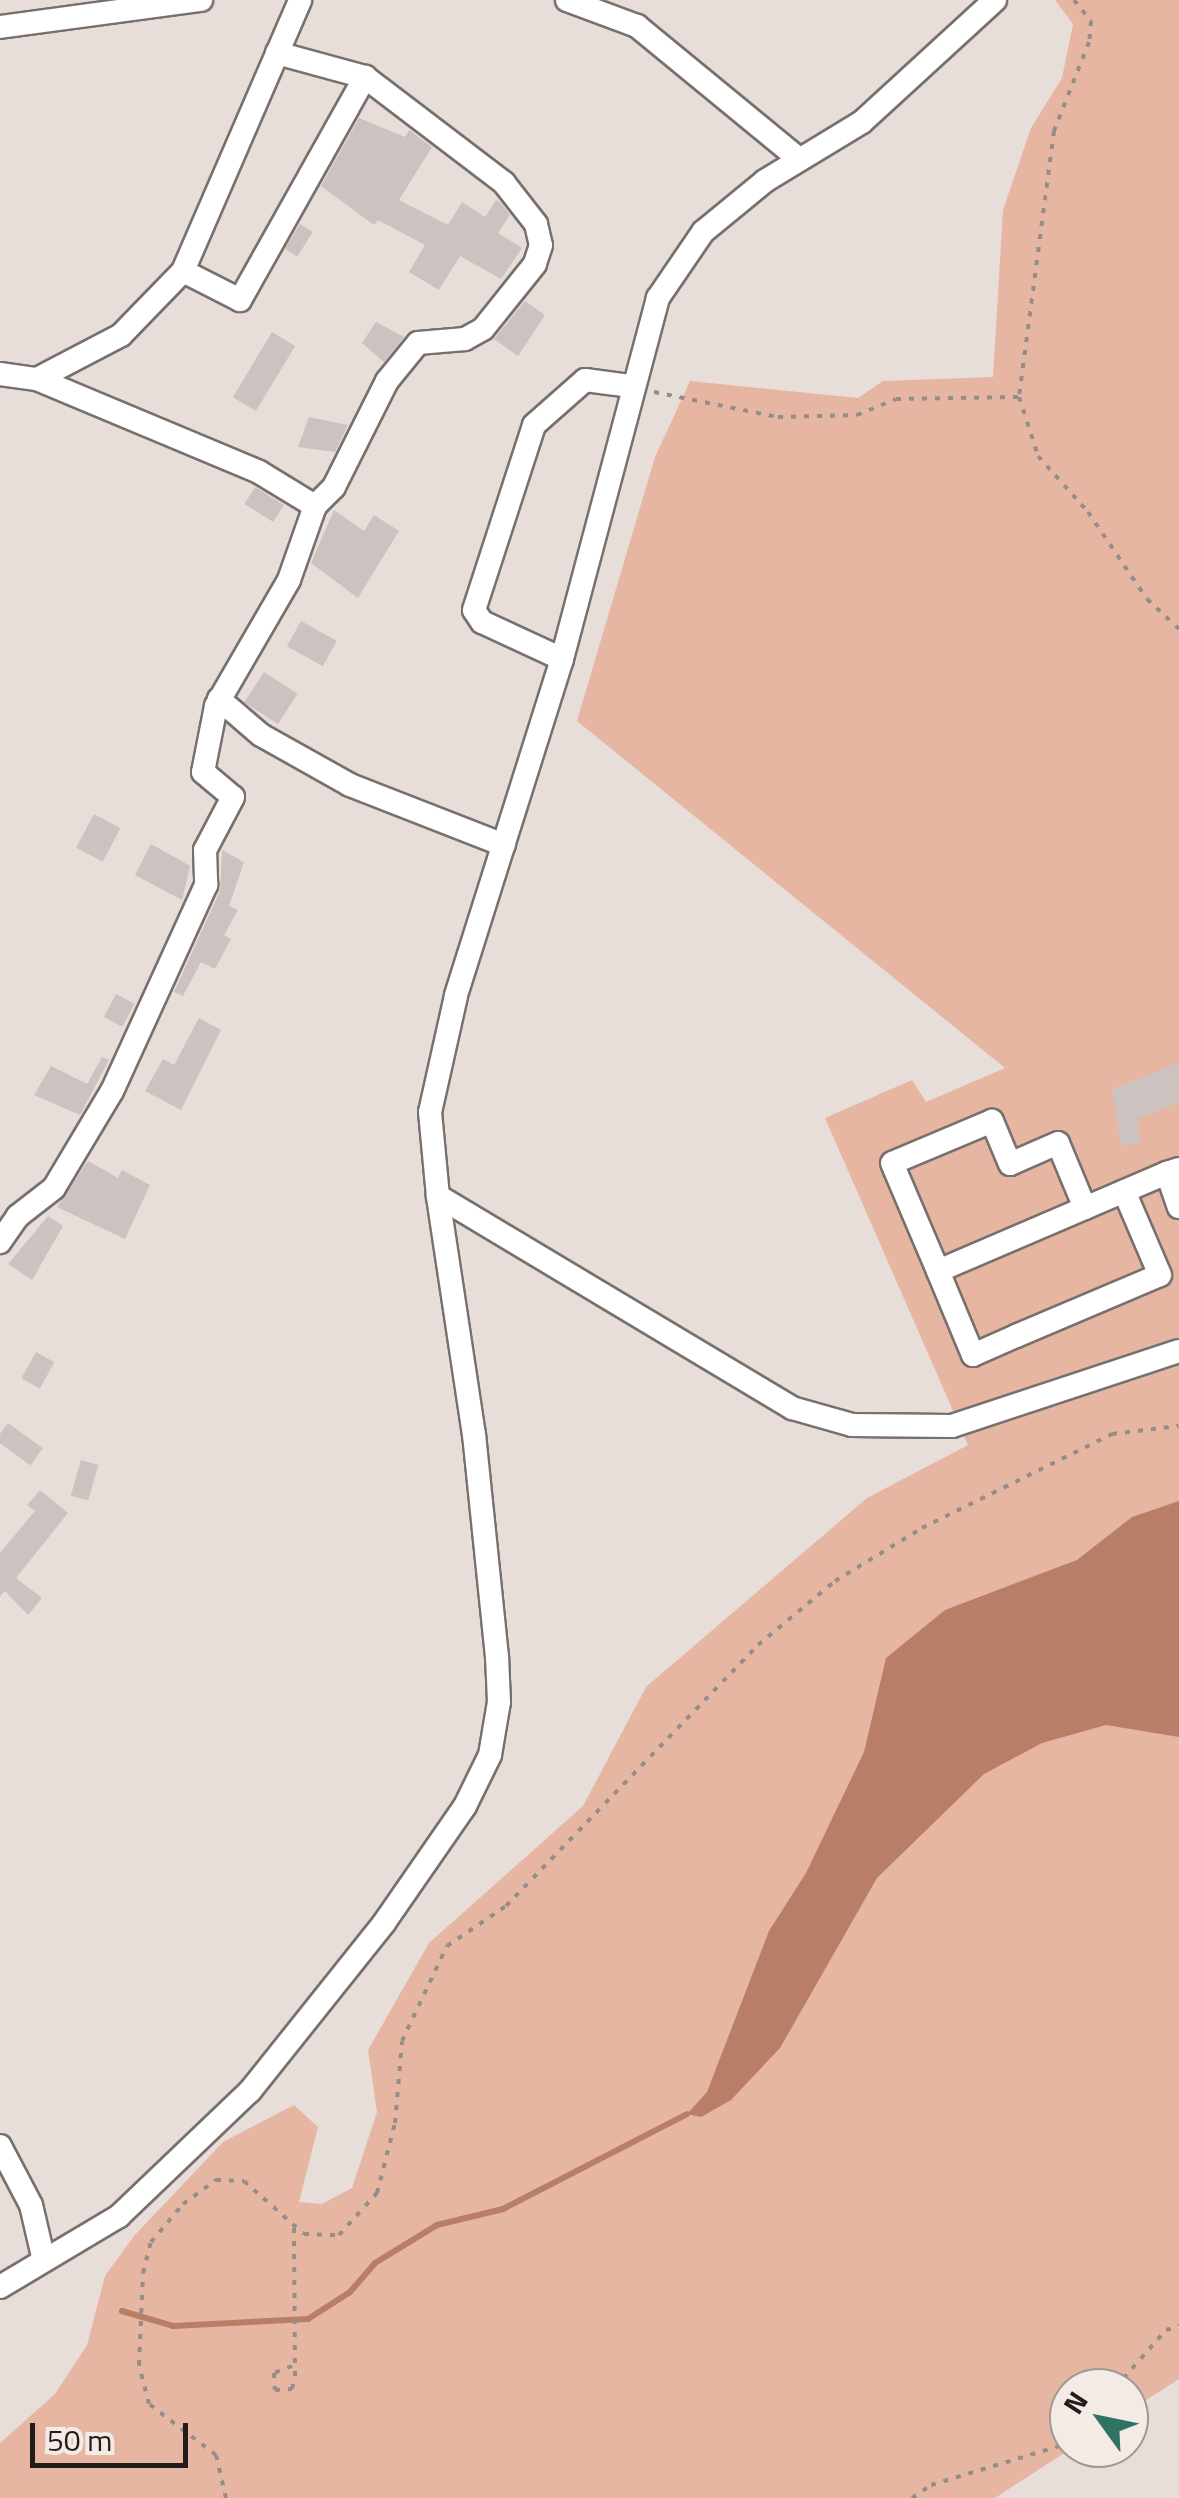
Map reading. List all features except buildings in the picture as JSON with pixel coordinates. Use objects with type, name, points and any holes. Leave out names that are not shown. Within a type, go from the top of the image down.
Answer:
[{"type":"street","points":[[0,27],[200,0]]},
{"type":"street","points":[[36,379],[120,336],[184,271],[300,0]]},
{"type":"street","points":[[567,0],[637,26],[799,159]]},
{"type":"street","points":[[0,2287],[119,2216],[250,2090],[384,1923],[465,1806],[490,1755],[500,1702],[497,1656],[474,1435],[438,1196],[430,1112],[456,996],[562,660],[630,386],[658,298],[703,232],[799,159],[862,122],[995,0]]},
{"type":"street","points":[[0,1242],[18,1216],[54,1188],[112,1091],[206,884],[205,850],[232,797],[203,772],[219,699],[289,580],[315,506],[334,487],[372,406],[418,343],[465,339],[483,329],[535,264],[541,245],[536,224],[504,183],[365,78],[277,54]]},
{"type":"street","points":[[184,271],[240,300],[365,78]]},
{"type":"street","points":[[0,374],[36,379],[259,472],[315,506]]},
{"type":"street","points":[[562,660],[482,622],[474,610],[534,426],[585,380],[630,386]]},
{"type":"street","points":[[219,699],[261,734],[350,785],[504,845]]},
{"type":"street","points":[[1085,1208],[1058,1143],[1010,1164],[992,1121],[892,1163],[973,1355],[1160,1275],[1124,1191]]},
{"type":"street","points":[[938,1271],[1173,1171],[1179,1207]]},
{"type":"street","points":[[438,1196],[792,1408],[852,1426],[952,1426],[1179,1351]]},
{"type":"street","points":[[0,2146],[31,2204],[44,2261]]},
{"type":"path","points":[[1074,0],[1086,12]]},
{"type":"path","points":[[1088,0],[1090,42],[1054,131],[1020,397],[1038,456],[1088,512],[1147,599],[1179,629]]},
{"type":"path","points":[[630,386],[778,417],[857,415],[896,399],[1020,397]]},
{"type":"path","points":[[226,2498],[216,2455],[149,2404],[139,2366],[143,2273],[151,2242],[183,2204],[216,2180],[244,2181],[294,2228],[322,2239],[339,2235],[377,2193],[395,2123],[402,2041],[446,1946],[506,1906],[758,1645],[835,1581],[922,1528],[1112,1434],[1179,1426]]},
{"type":"path","points":[[292,2366],[274,2373],[270,2384],[276,2390],[292,2389],[294,2228]]},
{"type":"path","points":[[1132,2368],[1166,2330],[1179,2326]]},
{"type":"path","points":[[912,2498],[931,2485],[1049,2449]]},
{"type":"shaded area","points":[[1055,0],[1179,0],[1179,2379],[1149,2398],[1149,2368],[1049,2368],[1049,2463],[995,2498],[0,2498],[0,2443],[55,2394],[87,2345],[105,2276],[134,2236],[223,2142],[294,2105],[318,2127],[299,2202],[322,2204],[352,2188],[377,2112],[368,2050],[429,1943],[583,1806],[646,1687],[867,1498],[968,1445],[825,1118],[912,1080],[926,1102],[1005,1068],[577,721],[655,457],[690,381],[858,398],[883,381],[993,377],[1003,210],[1031,128],[1062,78],[1073,24]]},
{"type":"shaded area","points":[[1179,1501],[1179,1737],[1106,1725],[1042,1743],[984,1774],[877,1878],[780,2048],[731,2100],[701,2117],[687,2114],[707,2092],[769,1931],[806,1873],[864,1752],[886,1658],[945,1610],[1077,1560],[1132,1517]]},
{"type":"waterway","points":[[122,2311],[173,2326],[308,2319],[350,2292],[375,2263],[437,2225],[503,2209],[687,2114]]}]
